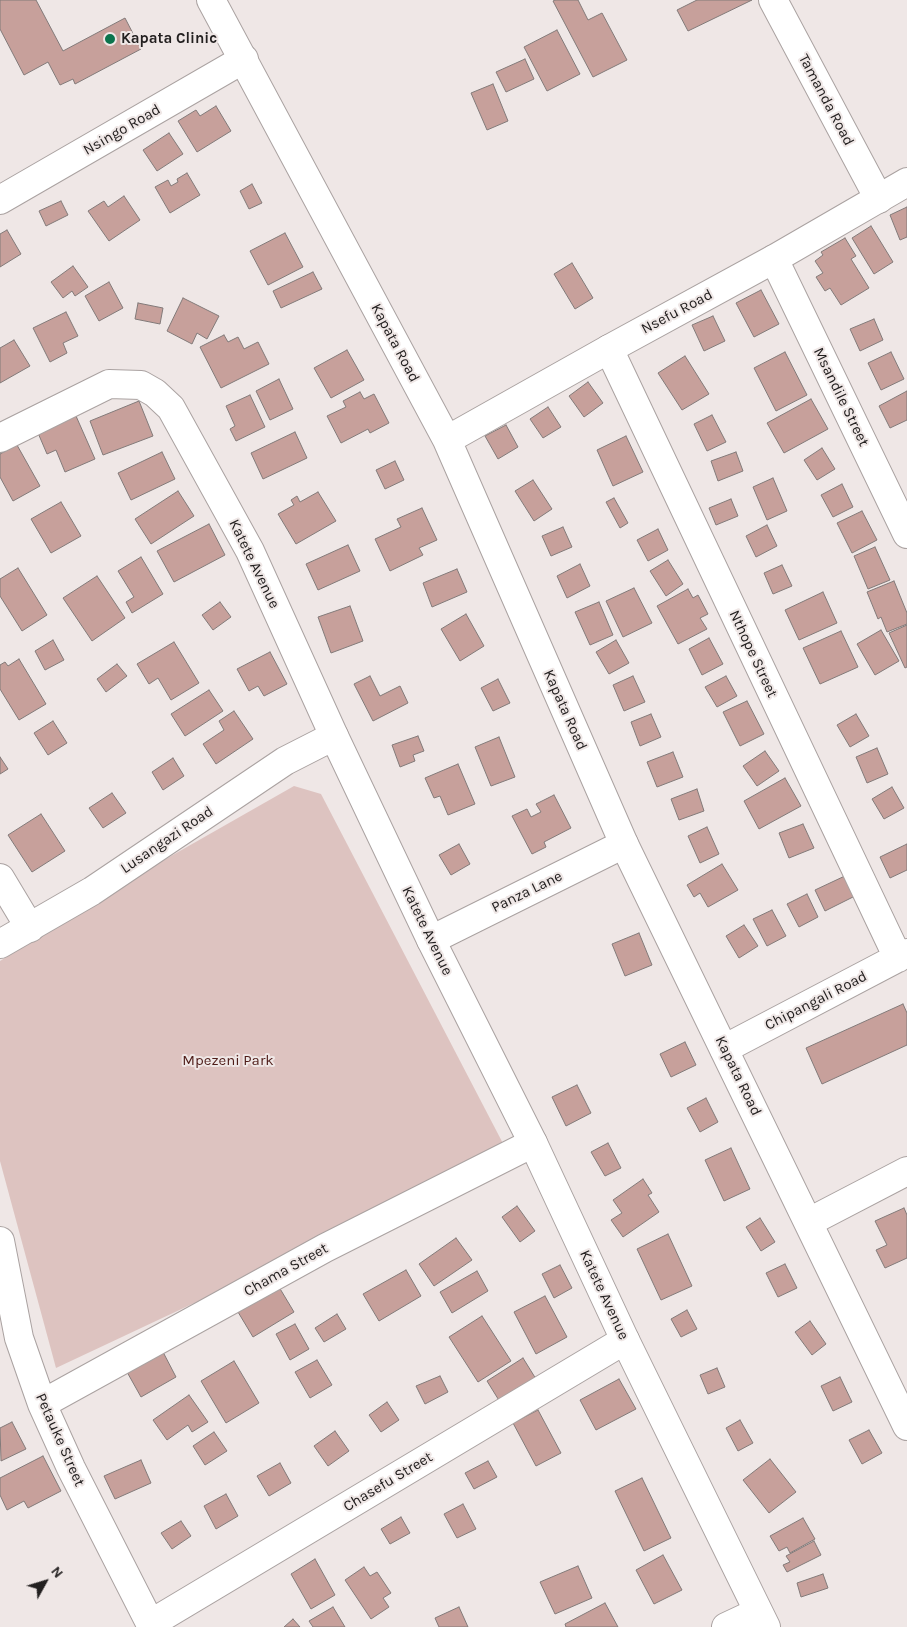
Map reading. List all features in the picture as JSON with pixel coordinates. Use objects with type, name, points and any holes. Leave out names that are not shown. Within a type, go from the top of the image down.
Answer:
[{"type":"street","name":"Kapata Road","points":[[212,0],[446,440],[624,844],[907,1426]]},
{"type":"street","name":"Tamanda Road","points":[[774,0],[879,199]]},
{"type":"street","name":"Nsingo Road","points":[[0,200],[244,59]]},
{"type":"street","name":"Nsefu Road","points":[[446,440],[774,259],[907,182]]},
{"type":"street","name":"Msandile Street","points":[[774,259],[907,534]]},
{"type":"street","name":"Nthope Street","points":[[609,349],[902,955]]},
{"type":"street","name":"Katete Avenue","points":[[0,438],[109,384],[141,385],[156,393],[171,408],[250,551],[334,736],[431,940],[533,1143],[625,1340],[762,1620]]},
{"type":"street","name":"Lusangazi Road","points":[[0,944],[92,891],[285,761],[334,736]]},
{"type":"street","name":"Panza Lane","points":[[431,940],[624,844]]},
{"type":"street","points":[[0,878],[30,928]]},
{"type":"street","name":"Chipangali Road","points":[[724,1049],[902,955]]},
{"type":"street","name":"Chama Street","points":[[42,1404],[325,1248],[533,1143]]},
{"type":"street","points":[[809,1222],[907,1171]]},
{"type":"street","name":"Petauke Street","points":[[0,1241],[20,1338],[42,1404],[70,1468],[151,1625]]},
{"type":"street","name":"Chasefu Street","points":[[151,1625],[625,1340]]},
{"type":"street","points":[[726,1627],[762,1620]]},
{"type":"green space","name":"Mpezeni Park","points":[[294,786],[321,794],[509,1155],[56,1368],[0,1161],[0,961],[150,868]]},
{"type":"building","name":"Kapata Clinic","points":[[0,0],[36,0],[63,51],[125,18],[141,49],[75,84],[73,79],[60,85],[48,62],[24,75],[0,29]]},
{"type":"building","points":[[578,0],[588,20],[602,13],[627,60],[593,77],[553,1]]},
{"type":"building","points":[[697,0],[752,0],[688,31],[677,10]]},
{"type":"building","points":[[557,30],[580,74],[547,91],[524,47]]},
{"type":"building","points":[[525,59],[534,79],[506,92],[496,72]]},
{"type":"building","points":[[493,84],[508,121],[487,130],[471,93]]},
{"type":"building","points":[[216,106],[231,131],[197,152],[178,121],[196,110],[200,116]]},
{"type":"building","points":[[169,133],[183,154],[157,171],[143,150]]},
{"type":"building","points":[[187,173],[200,195],[170,213],[155,187],[168,180],[171,186],[178,182],[177,179]]},
{"type":"building","points":[[252,184],[262,203],[249,209],[240,191]]},
{"type":"building","points":[[124,196],[140,220],[109,241],[88,211],[104,201],[108,207]]},
{"type":"building","points":[[61,201],[68,215],[46,226],[39,211]]},
{"type":"building","points":[[907,207],[907,237],[900,240],[890,215]]},
{"type":"building","points":[[871,226],[893,262],[874,274],[852,238]]},
{"type":"building","points":[[7,230],[21,254],[0,267],[0,234]]},
{"type":"building","points":[[285,233],[303,267],[268,285],[250,251]]},
{"type":"building","points":[[845,238],[856,256],[851,259],[869,288],[841,305],[830,288],[825,291],[816,277],[823,273],[815,261],[823,255],[821,252]]},
{"type":"building","points":[[572,263],[593,298],[575,309],[554,274]]},
{"type":"building","points":[[73,266],[88,287],[75,296],[72,291],[63,298],[51,282]]},
{"type":"building","points":[[313,272],[322,289],[281,308],[273,291]]},
{"type":"building","points":[[109,282],[123,308],[99,321],[85,296]]},
{"type":"building","points":[[761,290],[779,324],[754,337],[736,303]]},
{"type":"building","points":[[183,298],[219,316],[207,339],[197,333],[192,344],[167,331]]},
{"type":"building","points":[[138,303],[163,308],[160,324],[135,319]]},
{"type":"building","points":[[66,312],[78,336],[63,343],[67,353],[50,362],[33,328]]},
{"type":"building","points":[[713,316],[725,341],[704,351],[692,325]]},
{"type":"building","points":[[874,319],[883,340],[860,351],[850,329]]},
{"type":"building","points":[[224,335],[228,342],[238,337],[244,349],[258,342],[269,364],[221,388],[200,347]]},
{"type":"building","points":[[14,340],[30,366],[0,383],[0,348]]},
{"type":"building","points":[[347,350],[364,380],[331,398],[314,368]]},
{"type":"building","points":[[785,352],[807,395],[776,411],[754,368]]},
{"type":"building","points":[[891,352],[904,379],[881,390],[868,363]]},
{"type":"building","points":[[685,356],[709,394],[682,410],[658,373]]},
{"type":"building","points":[[279,379],[293,409],[270,420],[256,391]]},
{"type":"building","points":[[588,382],[603,403],[584,417],[569,396]]},
{"type":"building","points":[[907,391],[907,420],[890,428],[879,406]]},
{"type":"building","points":[[360,392],[364,399],[374,394],[389,423],[370,433],[368,429],[341,443],[327,416],[346,407],[343,401]]},
{"type":"building","points":[[250,395],[265,427],[236,441],[230,429],[235,426],[226,406]]},
{"type":"building","points":[[811,399],[828,429],[784,453],[767,423]]},
{"type":"building","points":[[139,401],[153,436],[103,455],[90,421]]},
{"type":"building","points":[[548,407],[561,427],[543,438],[530,419]]},
{"type":"building","points":[[712,415],[726,442],[707,451],[694,424]]},
{"type":"building","points":[[76,416],[95,459],[65,472],[56,450],[47,454],[38,433]]},
{"type":"building","points":[[506,425],[518,447],[498,459],[485,436]]},
{"type":"building","points":[[295,432],[307,458],[263,479],[251,453]]},
{"type":"building","points":[[626,436],[643,472],[613,486],[597,450]]},
{"type":"building","points":[[17,445],[40,486],[13,501],[0,477],[0,454]]},
{"type":"building","points":[[822,448],[835,469],[817,480],[804,460]]},
{"type":"building","points":[[162,452],[175,479],[131,500],[118,473]]},
{"type":"building","points":[[736,452],[743,471],[718,481],[711,461]]},
{"type":"building","points":[[395,461],[404,480],[385,489],[376,470]]},
{"type":"building","points":[[773,478],[787,511],[767,520],[753,487]]},
{"type":"building","points":[[533,480],[552,509],[534,521],[515,491]]},
{"type":"building","points":[[842,484],[853,507],[833,517],[821,495]]},
{"type":"building","points":[[178,491],[194,516],[151,544],[135,519]]},
{"type":"building","points":[[318,492],[336,521],[296,544],[278,514],[294,505],[291,500],[297,496],[300,502]]},
{"type":"building","points":[[614,498],[628,523],[620,528],[606,502]]},
{"type":"building","points":[[731,499],[738,516],[716,525],[709,508]]},
{"type":"building","points":[[61,502],[81,536],[51,553],[31,519]]},
{"type":"building","points":[[422,508],[437,540],[419,548],[423,555],[390,571],[375,539],[401,527],[397,519]]},
{"type":"building","points":[[862,511],[877,540],[852,553],[837,523]]},
{"type":"building","points":[[209,524],[225,555],[174,582],[157,551]]},
{"type":"building","points":[[767,525],[777,546],[756,557],[746,536]]},
{"type":"building","points":[[563,527],[572,547],[551,556],[542,536]]},
{"type":"building","points":[[658,529],[668,550],[648,561],[637,540]]},
{"type":"building","points":[[348,545],[360,571],[318,590],[306,564]]},
{"type":"building","points":[[875,547],[890,580],[868,589],[854,556]]},
{"type":"building","points":[[141,557],[163,594],[132,613],[126,602],[134,597],[118,571]]},
{"type":"building","points":[[668,560],[683,584],[666,596],[650,571]]},
{"type":"building","points":[[580,564],[590,586],[567,598],[557,576]]},
{"type":"building","points":[[782,565],[792,586],[773,594],[764,573]]},
{"type":"building","points":[[18,568],[47,615],[22,631],[0,596],[0,579]]},
{"type":"building","points":[[457,569],[467,592],[432,607],[423,583]]},
{"type":"building","points":[[97,576],[125,618],[92,641],[63,598]]},
{"type":"building","points":[[894,581],[907,613],[907,624],[887,632],[881,617],[878,619],[867,592]]},
{"type":"building","points":[[634,588],[652,623],[623,637],[606,601]]},
{"type":"building","points":[[688,589],[693,598],[698,595],[708,614],[700,618],[707,629],[678,644],[657,606]]},
{"type":"building","points":[[823,592],[837,623],[799,640],[785,610]]},
{"type":"building","points":[[220,602],[231,617],[213,630],[202,615]]},
{"type":"building","points":[[599,602],[613,635],[590,645],[575,612]]},
{"type":"building","points":[[350,606],[363,641],[331,653],[318,617]]},
{"type":"building","points":[[466,614],[484,646],[460,661],[441,629]]},
{"type":"building","points":[[907,625],[907,667],[905,668],[889,633]]},
{"type":"building","points":[[881,630],[899,661],[875,675],[857,644]]},
{"type":"building","points":[[841,631],[858,667],[820,684],[803,648]]},
{"type":"building","points":[[709,638],[723,664],[702,675],[689,649]]},
{"type":"building","points":[[53,640],[64,660],[45,670],[35,651]]},
{"type":"building","points":[[616,640],[629,663],[609,674],[596,652]]},
{"type":"building","points":[[174,642],[199,683],[171,700],[158,678],[149,684],[137,664]]},
{"type":"building","points":[[270,652],[287,684],[264,696],[258,686],[249,691],[237,669]]},
{"type":"building","points":[[19,659],[46,704],[19,720],[0,689],[0,665],[5,662],[8,666]]},
{"type":"building","points":[[117,664],[127,676],[106,692],[97,679]]},
{"type":"building","points":[[370,676],[380,696],[400,686],[408,703],[373,721],[354,684]]},
{"type":"building","points":[[633,676],[645,702],[624,711],[613,685]]},
{"type":"building","points":[[726,676],[737,696],[717,707],[705,687]]},
{"type":"building","points":[[498,679],[510,703],[493,711],[481,688]]},
{"type":"building","points":[[209,690],[223,711],[185,736],[171,714]]},
{"type":"building","points":[[747,701],[764,734],[740,746],[723,712]]},
{"type":"building","points":[[234,711],[253,739],[216,764],[203,744],[224,730],[219,721]]},
{"type":"building","points":[[651,714],[661,737],[640,746],[631,722]]},
{"type":"building","points":[[856,714],[869,736],[850,747],[837,725]]},
{"type":"building","points":[[53,721],[67,743],[48,755],[34,733]]},
{"type":"building","points":[[418,736],[424,751],[413,755],[415,761],[400,767],[392,745]]},
{"type":"building","points":[[499,737],[515,777],[491,786],[475,747]]},
{"type":"building","points":[[877,748],[888,774],[867,783],[856,757]]},
{"type":"building","points":[[765,751],[779,771],[757,786],[743,766]]},
{"type":"building","points":[[673,752],[683,777],[657,787],[647,762]]},
{"type":"building","points":[[0,757],[8,769],[0,774]]},
{"type":"building","points":[[173,758],[184,776],[163,790],[152,772]]},
{"type":"building","points":[[458,764],[475,804],[448,815],[440,796],[434,798],[425,778]]},
{"type":"building","points":[[785,778],[801,806],[759,829],[744,801]]},
{"type":"building","points":[[892,787],[904,808],[884,819],[872,799]]},
{"type":"building","points":[[697,789],[704,811],[679,820],[671,799]]},
{"type":"building","points":[[112,793],[126,813],[103,828],[89,808]]},
{"type":"building","points":[[554,795],[571,828],[544,842],[546,847],[532,854],[512,816],[527,809],[531,817],[541,812],[536,804]]},
{"type":"building","points":[[41,814],[65,851],[32,872],[8,835]]},
{"type":"building","points":[[803,824],[814,848],[789,858],[779,833]]},
{"type":"building","points":[[707,827],[719,854],[700,863],[688,836]]},
{"type":"building","points":[[459,844],[470,864],[451,875],[439,855]]},
{"type":"building","points":[[907,844],[907,870],[890,878],[880,857]]},
{"type":"building","points":[[722,864],[738,890],[708,907],[700,893],[694,897],[687,885]]},
{"type":"building","points":[[847,875],[857,895],[825,911],[815,890]]},
{"type":"building","points":[[807,894],[818,917],[799,927],[787,904]]},
{"type":"building","points":[[772,910],[786,936],[767,946],[753,919]]},
{"type":"building","points":[[744,925],[758,946],[739,958],[726,936]]},
{"type":"building","points":[[639,933],[652,965],[625,976],[612,944]]},
{"type":"building","points":[[903,1004],[907,1013],[907,1045],[822,1084],[806,1048]]},
{"type":"building","points":[[685,1042],[696,1065],[671,1077],[660,1054]]},
{"type":"building","points":[[577,1085],[591,1113],[566,1126],[552,1097]]},
{"type":"building","points":[[706,1098],[718,1122],[700,1132],[687,1108]]},
{"type":"building","points":[[608,1143],[621,1168],[605,1176],[591,1152]]},
{"type":"building","points":[[731,1148],[750,1189],[724,1201],[705,1160]]},
{"type":"building","points":[[643,1179],[652,1193],[648,1195],[659,1212],[623,1237],[611,1220],[622,1213],[613,1200]]},
{"type":"building","points":[[517,1206],[535,1231],[520,1242],[502,1217]]},
{"type":"building","points":[[904,1208],[907,1215],[907,1258],[885,1268],[876,1250],[887,1245],[875,1221]]},
{"type":"building","points":[[760,1218],[775,1242],[761,1251],[746,1227]]},
{"type":"building","points":[[668,1234],[692,1286],[661,1300],[637,1249]]},
{"type":"building","points":[[456,1238],[472,1260],[434,1286],[419,1264]]},
{"type":"building","points":[[785,1264],[797,1288],[778,1297],[766,1273]]},
{"type":"building","points":[[560,1265],[572,1288],[554,1298],[542,1274]]},
{"type":"building","points":[[406,1270],[421,1296],[379,1321],[363,1294]]},
{"type":"building","points":[[477,1271],[488,1291],[452,1313],[440,1292]]},
{"type":"building","points":[[279,1287],[294,1312],[253,1337],[238,1312]]},
{"type":"building","points":[[545,1296],[567,1337],[536,1354],[514,1312]]},
{"type":"building","points":[[687,1310],[697,1329],[681,1337],[671,1319]]},
{"type":"building","points":[[337,1314],[346,1329],[324,1342],[315,1328]]},
{"type":"building","points":[[482,1316],[511,1361],[478,1382],[449,1337]]},
{"type":"building","points":[[810,1321],[826,1344],[812,1355],[795,1332]]},
{"type":"building","points":[[295,1324],[309,1349],[290,1360],[276,1334]]},
{"type":"building","points":[[163,1352],[176,1377],[141,1397],[127,1372]]},
{"type":"building","points":[[523,1358],[536,1379],[500,1402],[487,1381]]},
{"type":"building","points":[[317,1360],[332,1385],[310,1398],[295,1372]]},
{"type":"building","points":[[234,1361],[259,1403],[226,1423],[201,1381]]},
{"type":"building","points":[[717,1368],[725,1387],[708,1394],[700,1375]]},
{"type":"building","points":[[440,1376],[448,1392],[425,1404],[416,1386]]},
{"type":"building","points":[[840,1377],[852,1402],[833,1411],[821,1386]]},
{"type":"building","points":[[619,1379],[636,1409],[596,1430],[580,1400]]},
{"type":"building","points":[[189,1395],[208,1422],[192,1432],[188,1425],[167,1440],[153,1420]]},
{"type":"building","points":[[387,1402],[399,1420],[381,1432],[369,1415]]},
{"type":"building","points":[[538,1410],[561,1453],[536,1466],[513,1423]]},
{"type":"building","points":[[740,1420],[753,1443],[738,1451],[726,1428]]},
{"type":"building","points":[[12,1422],[26,1449],[1,1461],[0,1428]]},
{"type":"building","points":[[869,1430],[882,1453],[862,1464],[849,1440]]},
{"type":"building","points":[[335,1431],[349,1451],[328,1466],[314,1446]]},
{"type":"building","points":[[214,1432],[227,1451],[205,1465],[193,1446]]},
{"type":"building","points":[[43,1456],[61,1491],[28,1508],[24,1501],[7,1510],[0,1495],[0,1478]]},
{"type":"building","points":[[770,1459],[796,1492],[769,1513],[743,1480]]},
{"type":"building","points":[[141,1460],[151,1483],[115,1499],[104,1476]]},
{"type":"building","points":[[488,1461],[497,1477],[474,1489],[465,1473]]},
{"type":"building","points":[[280,1463],[291,1483],[269,1496],[257,1476]]},
{"type":"building","points":[[642,1478],[671,1538],[644,1551],[615,1491]]},
{"type":"building","points":[[226,1494],[238,1516],[216,1529],[204,1506]]},
{"type":"building","points":[[463,1504],[476,1529],[457,1538],[444,1514]]},
{"type":"building","points":[[401,1517],[410,1533],[390,1544],[381,1529]]},
{"type":"building","points":[[803,1518],[815,1539],[790,1553],[787,1547],[779,1551],[770,1536]]},
{"type":"building","points":[[181,1521],[191,1536],[172,1549],[161,1533]]},
{"type":"building","points":[[814,1541],[821,1555],[787,1572],[783,1565],[790,1562],[786,1556]]},
{"type":"building","points":[[663,1555],[682,1590],[654,1604],[636,1570]]},
{"type":"building","points":[[315,1559],[335,1595],[311,1609],[291,1574]]},
{"type":"building","points":[[578,1566],[592,1598],[555,1614],[540,1582]]},
{"type":"building","points":[[364,1567],[370,1576],[377,1572],[391,1593],[383,1598],[389,1607],[371,1619],[345,1580]]},
{"type":"building","points":[[823,1574],[828,1588],[801,1597],[797,1583]]},
{"type":"building","points":[[605,1603],[618,1627],[566,1627],[565,1624]]},
{"type":"building","points":[[333,1607],[345,1627],[313,1627],[309,1621]]},
{"type":"building","points":[[459,1607],[468,1627],[439,1627],[435,1618]]},
{"type":"building","points":[[293,1619],[300,1627],[284,1627]]},
{"type":"place","name":"Kapata Clinic","points":[[110,39]]}]
